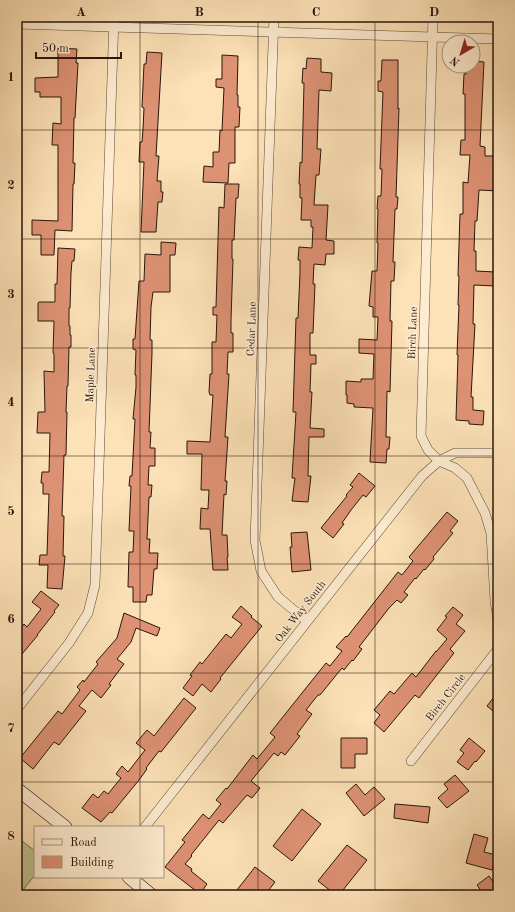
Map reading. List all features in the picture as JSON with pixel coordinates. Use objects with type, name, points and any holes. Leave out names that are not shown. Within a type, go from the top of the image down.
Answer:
[{"type":"street","name":"Maple Lane","points":[[17,709],[69,643],[88,613],[95,585],[114,17]]},
{"type":"street","name":"Cedar Lane","points":[[274,17],[255,540],[261,572],[278,597],[307,622]]},
{"type":"street","name":"Birch Lane","points":[[433,17],[421,436],[428,450],[439,461],[455,468],[466,478],[485,513],[491,533],[495,601],[498,621]]},
{"type":"street","points":[[17,24],[498,39]]},
{"type":"street","name":"Oak Way South","points":[[146,826],[422,476],[439,461],[456,453],[498,453]]},
{"type":"street","name":"Birch Circle","points":[[411,760],[498,649]]},
{"type":"street","points":[[17,789],[64,826]]},
{"type":"street","points":[[130,878],[151,895]]},
{"type":"green space","points":[[17,837],[34,850],[34,876],[19,895],[17,895]]},
{"type":"building","points":[[58,48],[77,49],[76,63],[78,63],[74,118],[73,163],[75,163],[72,231],[55,230],[54,255],[41,255],[41,235],[32,235],[32,220],[58,221],[58,145],[52,145],[53,123],[61,124],[61,97],[40,97],[40,92],[35,92],[35,78],[58,77]]},
{"type":"building","points":[[147,52],[162,53],[156,156],[159,156],[157,181],[161,181],[161,192],[163,192],[162,202],[158,202],[156,232],[141,232],[144,162],[139,162],[140,142],[142,142],[143,129],[144,108],[142,107],[144,64],[146,64]]},
{"type":"building","points":[[222,55],[238,56],[237,95],[238,107],[240,107],[239,127],[235,127],[235,163],[229,163],[228,183],[203,182],[204,166],[213,167],[213,152],[219,152],[220,130],[222,131],[224,88],[216,87],[216,79],[222,79]]},
{"type":"building","points":[[307,58],[321,59],[321,72],[332,73],[331,91],[319,90],[317,149],[321,149],[319,175],[316,175],[314,205],[328,205],[326,240],[334,241],[334,254],[326,254],[325,265],[314,264],[313,284],[315,284],[313,333],[310,333],[310,355],[316,355],[316,364],[311,364],[310,392],[312,392],[310,428],[324,429],[324,437],[309,437],[308,476],[311,476],[308,502],[292,501],[295,478],[292,478],[296,412],[293,412],[296,318],[298,318],[300,273],[300,260],[298,260],[299,247],[312,248],[313,227],[311,227],[311,220],[301,220],[302,198],[300,198],[299,184],[300,162],[302,163],[304,83],[302,83],[303,68],[306,69]]},
{"type":"building","points":[[382,60],[398,60],[398,109],[399,108],[396,197],[398,197],[397,209],[395,209],[393,262],[395,262],[394,281],[391,281],[390,321],[392,321],[390,392],[387,391],[386,437],[390,437],[386,463],[370,462],[373,408],[354,407],[354,404],[347,403],[346,395],[346,381],[361,382],[361,379],[373,379],[374,354],[359,353],[359,339],[377,340],[378,317],[373,317],[373,307],[369,306],[372,271],[377,271],[377,209],[378,196],[381,196],[382,169],[380,169],[383,92],[378,91],[378,81],[381,81]]},
{"type":"building","points":[[481,62],[484,62],[480,146],[485,147],[485,156],[494,156],[494,176],[498,176],[498,191],[479,190],[477,221],[475,221],[474,251],[476,251],[476,271],[495,272],[495,286],[474,285],[473,324],[475,324],[471,397],[473,397],[473,410],[484,411],[483,425],[469,424],[469,421],[456,420],[460,214],[463,214],[463,182],[468,183],[470,155],[460,155],[461,140],[465,140],[465,94],[463,94],[464,74],[481,74]]},
{"type":"building","points":[[225,184],[239,184],[238,198],[236,198],[234,240],[232,240],[233,259],[231,333],[233,333],[233,352],[228,352],[227,374],[229,374],[225,437],[228,437],[225,481],[227,481],[226,495],[224,494],[222,535],[227,535],[228,570],[213,570],[210,529],[200,529],[201,508],[208,509],[209,490],[201,490],[202,454],[187,454],[187,441],[210,442],[213,395],[210,395],[209,392],[210,374],[212,374],[212,342],[216,342],[217,315],[213,315],[213,307],[216,307],[219,207],[224,208]]},
{"type":"building","points":[[161,242],[176,243],[175,255],[170,255],[170,292],[153,292],[151,307],[150,340],[152,340],[152,353],[149,432],[151,432],[150,448],[155,448],[155,466],[149,466],[148,485],[152,485],[151,497],[149,497],[147,539],[150,539],[149,553],[158,553],[157,569],[154,569],[152,595],[147,595],[146,602],[133,602],[133,587],[128,587],[129,552],[133,552],[134,531],[129,531],[131,486],[129,486],[130,476],[132,476],[135,419],[133,419],[136,387],[136,350],[133,349],[133,339],[135,339],[139,281],[144,281],[145,254],[161,255]]},
{"type":"building","points":[[58,248],[75,249],[74,261],[72,261],[69,308],[71,347],[69,347],[67,386],[66,455],[64,455],[62,516],[64,516],[63,556],[65,556],[62,589],[47,588],[48,565],[39,565],[40,555],[47,555],[49,494],[43,494],[43,483],[41,483],[42,472],[49,472],[50,433],[37,433],[38,412],[45,412],[44,371],[54,372],[54,321],[38,321],[38,303],[55,302]]},
{"type":"building","points":[[359,473],[375,486],[366,497],[363,495],[351,510],[342,523],[344,524],[333,538],[321,528],[347,496],[346,495],[353,487],[350,485]]},
{"type":"building","points":[[447,512],[458,521],[450,531],[453,533],[433,557],[434,559],[425,570],[424,569],[416,579],[415,578],[404,592],[408,595],[401,603],[397,600],[389,608],[359,647],[362,649],[353,661],[352,660],[344,670],[342,668],[306,710],[312,714],[297,734],[300,736],[285,755],[281,752],[278,756],[274,753],[251,781],[260,788],[252,798],[247,795],[223,823],[219,820],[185,864],[207,884],[200,894],[165,867],[185,842],[182,840],[203,814],[209,819],[221,804],[216,800],[226,788],[227,789],[253,755],[257,759],[275,737],[270,733],[326,663],[330,666],[342,651],[336,647],[346,636],[347,637],[398,572],[402,575],[413,561],[409,557]]},
{"type":"building","points":[[307,532],[311,570],[292,572],[290,547],[292,547],[291,533]]},
{"type":"building","points":[[41,591],[59,605],[38,635],[17,660],[17,633],[24,624],[27,627],[41,609],[32,602]]},
{"type":"building","points":[[241,606],[262,626],[220,678],[221,679],[211,692],[202,684],[193,696],[183,688],[192,676],[190,675],[200,662],[202,664],[226,634],[231,638],[242,624],[232,617]]},
{"type":"building","points":[[453,607],[463,615],[456,624],[465,631],[450,649],[454,653],[419,698],[415,695],[384,732],[374,723],[380,715],[374,710],[390,691],[394,694],[412,673],[416,677],[447,639],[437,630],[447,617],[445,616]]},
{"type":"building","points":[[124,613],[160,628],[157,636],[136,628],[131,642],[117,659],[124,664],[109,684],[111,685],[101,698],[92,690],[79,706],[86,711],[59,745],[54,742],[33,769],[20,758],[58,711],[62,714],[80,690],[77,687],[83,680],[84,682],[98,664],[96,662],[117,638]]},
{"type":"building","points":[[498,692],[498,715],[487,706]]},
{"type":"building","points":[[184,698],[196,708],[161,752],[159,751],[139,780],[112,813],[110,812],[101,822],[82,808],[93,794],[98,798],[104,791],[108,794],[121,778],[116,774],[122,766],[128,772],[145,750],[136,743],[147,730],[154,736]]},
{"type":"building","points":[[341,738],[367,738],[367,754],[355,754],[355,768],[341,768]]},
{"type":"building","points":[[469,738],[485,751],[468,770],[457,762],[464,753],[460,750]]},
{"type":"building","points":[[455,775],[469,791],[447,808],[438,798],[448,789],[444,784]]},
{"type":"building","points":[[356,784],[365,795],[374,787],[385,799],[364,816],[346,793]]},
{"type":"building","points":[[395,804],[430,807],[428,823],[394,818]]},
{"type":"building","points":[[302,809],[321,824],[292,861],[273,846]]},
{"type":"building","points":[[474,834],[488,838],[484,852],[496,855],[492,870],[466,863]]},
{"type":"building","points":[[347,845],[367,860],[339,895],[336,895],[318,881]]},
{"type":"building","points":[[255,867],[275,882],[265,895],[233,895]]},
{"type":"building","points":[[489,876],[498,889],[498,895],[484,895],[477,885]]}]
